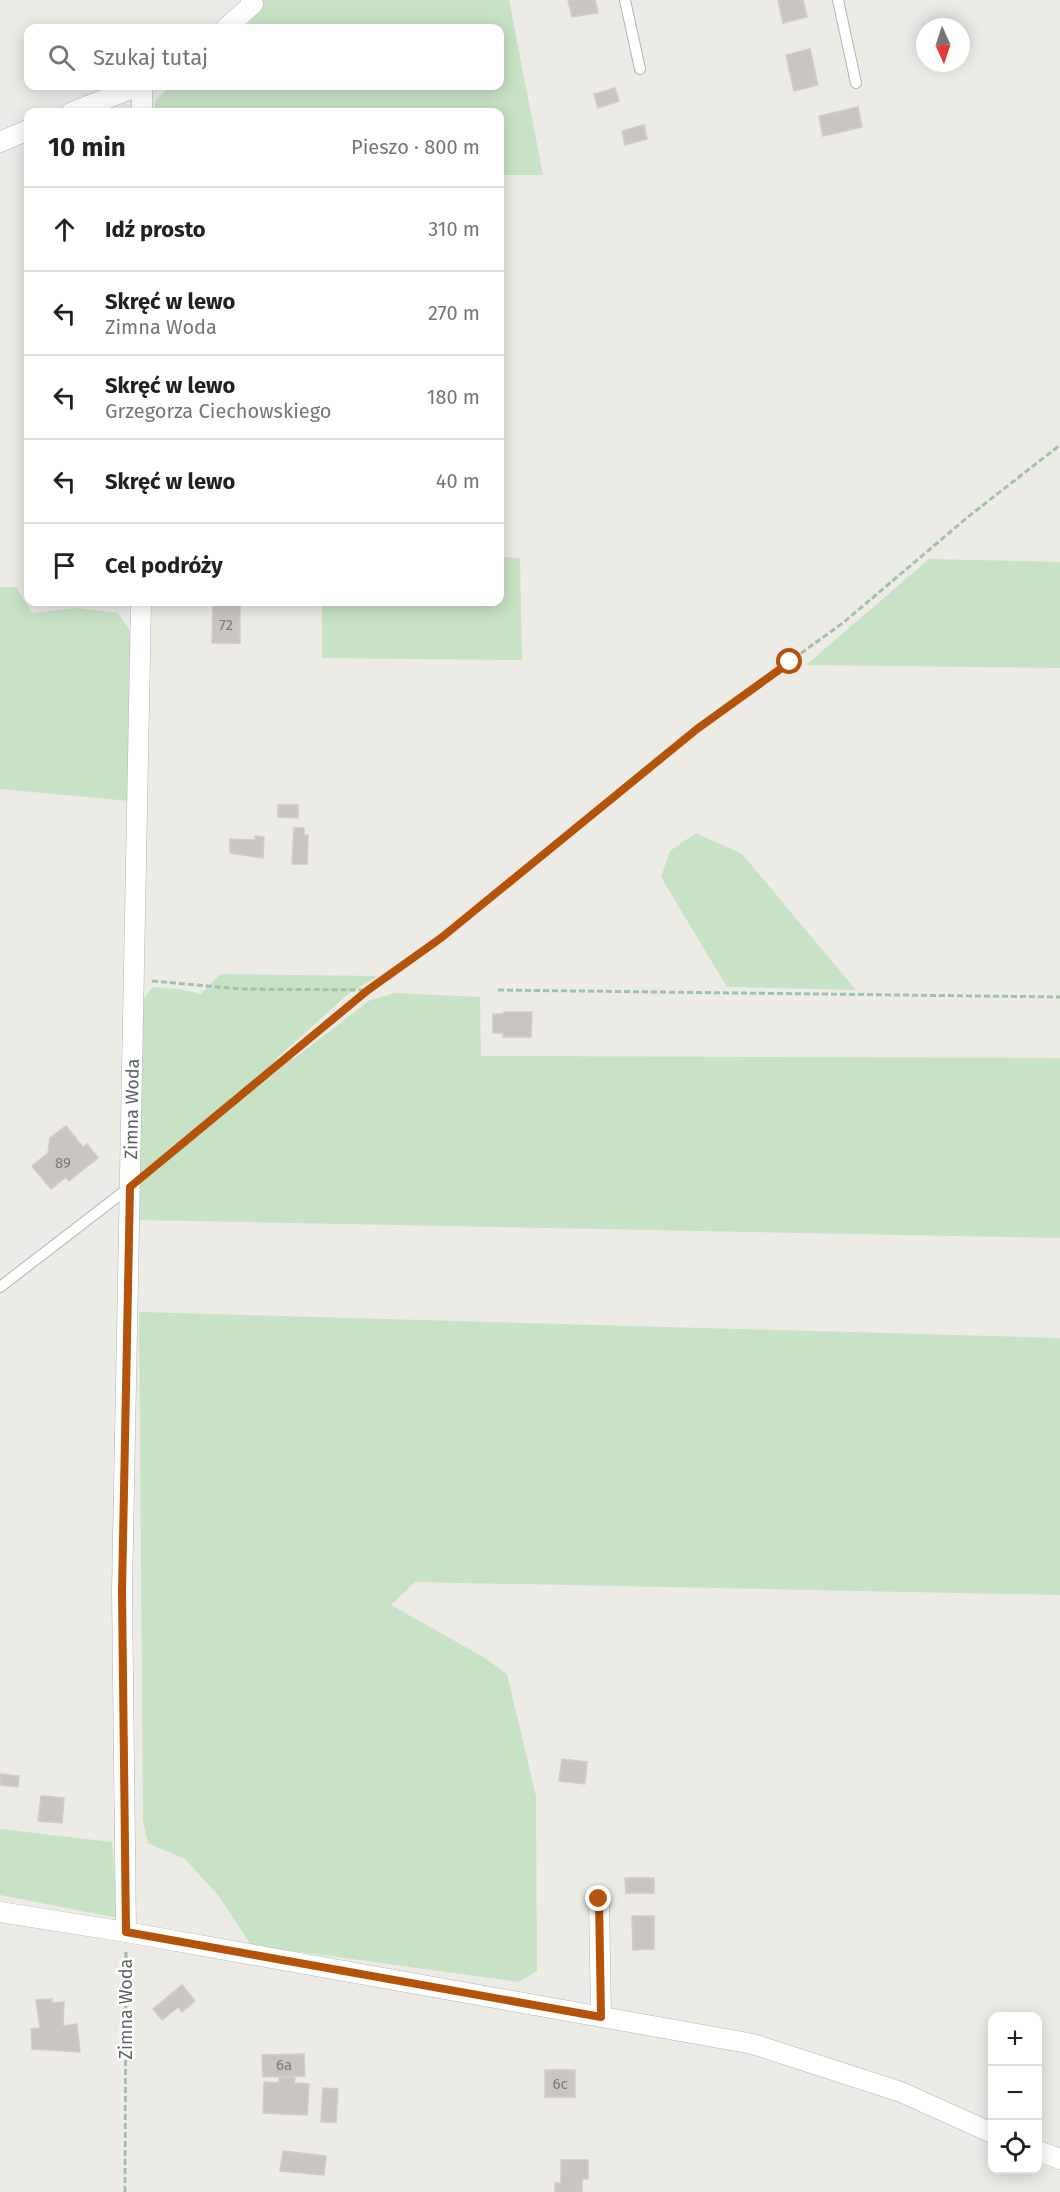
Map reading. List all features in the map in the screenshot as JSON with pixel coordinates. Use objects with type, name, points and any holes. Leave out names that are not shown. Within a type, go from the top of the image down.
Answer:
[{"type":"street","points":[[230,24],[256,1]]},
{"type":"street","points":[[82,108],[130,90]]},
{"type":"street","points":[[140,90],[142,108]]},
{"type":"street","points":[[0,142],[24,132]]},
{"type":"street","name":"Zimna Woda","points":[[126,1932],[122,1591],[141,606]]},
{"type":"street","points":[[599,1899],[601,2017]]},
{"type":"street","points":[[0,1912],[707,2034],[795,2056],[901,2092],[988,2131]]},
{"type":"street","points":[[1042,2152],[1060,2159]]},
{"type":"lane","points":[[625,0],[640,69]]},
{"type":"lane","points":[[838,0],[856,83]]},
{"type":"lane","points":[[0,1287],[130,1187]]},
{"type":"path","points":[[130,1187],[368,990],[441,938],[697,729],[844,622],[969,516],[1060,445]]},
{"type":"path","points":[[135,981],[241,989],[368,990]]},
{"type":"path","points":[[498,990],[1060,997]]},
{"type":"path","name":"Zimna Woda","points":[[125,2192],[126,1932]]},
{"type":"green space","points":[[259,0],[509,0],[543,175],[504,175],[504,108],[154,108],[155,101],[166,90],[504,90],[504,24],[248,24],[251,21]]},
{"type":"green space","points":[[504,557],[520,558],[522,660],[322,658],[322,606],[504,606]]},
{"type":"green space","points":[[929,559],[1060,562],[1060,668],[806,665]]},
{"type":"green space","points":[[0,587],[16,587],[24,600],[24,606],[28,606],[32,613],[77,608],[118,613],[130,631],[130,801],[0,789]]},
{"type":"green space","points":[[696,833],[742,854],[856,990],[727,987],[661,877],[670,851]]},
{"type":"green space","points":[[220,974],[378,976],[347,995],[276,1059],[295,1058],[370,1000],[395,993],[480,997],[481,1056],[1060,1058],[1060,1238],[136,1220],[143,999],[153,987],[180,989],[201,994]]},
{"type":"green space","points":[[139,1312],[1060,1338],[1060,1595],[415,1582],[391,1605],[485,1658],[507,1674],[536,1796],[537,1971],[519,1982],[251,1945],[218,1895],[185,1859],[148,1843],[143,1820]]},
{"type":"green space","points":[[0,1829],[112,1842],[118,1918],[0,1895]]},
{"type":"building","points":[[568,0],[595,0],[598,13],[572,17]]},
{"type":"building","points":[[778,0],[803,0],[807,17],[783,23]]},
{"type":"building","points":[[810,49],[818,85],[794,91],[786,55]]},
{"type":"building","points":[[615,88],[619,101],[598,108],[594,94]]},
{"type":"building","points":[[858,107],[862,127],[823,136],[819,116]]},
{"type":"building","points":[[644,125],[647,139],[625,145],[622,131]]},
{"type":"building","points":[[213,606],[240,606],[240,643],[212,643]]},
{"type":"building","points":[[278,805],[298,805],[298,818],[278,817]]},
{"type":"building","points":[[294,828],[304,828],[304,835],[308,835],[307,864],[292,864]]},
{"type":"building","points":[[255,836],[264,837],[263,858],[230,853],[230,839],[255,840]]},
{"type":"building","points":[[504,1012],[532,1012],[531,1037],[503,1037],[503,1033],[493,1033],[493,1014],[504,1014]]},
{"type":"building","points":[[66,1126],[83,1147],[87,1144],[98,1158],[69,1181],[66,1177],[51,1189],[32,1166],[48,1153],[50,1138]]},
{"type":"building","points":[[562,1759],[587,1762],[585,1784],[559,1781]]},
{"type":"building","points":[[0,1774],[19,1776],[18,1787],[0,1785]]},
{"type":"building","points":[[41,1796],[64,1798],[62,1823],[38,1821]]},
{"type":"building","points":[[625,1878],[654,1878],[654,1893],[626,1893]]},
{"type":"building","points":[[632,1916],[654,1916],[654,1949],[633,1950]]},
{"type":"building","points":[[182,1985],[195,2001],[182,2012],[178,2007],[162,2020],[153,2009]]},
{"type":"building","points":[[52,1999],[52,2003],[64,2002],[63,2026],[77,2024],[80,2052],[32,2049],[31,2029],[40,2028],[36,2000]]},
{"type":"building","points":[[304,2054],[305,2076],[263,2077],[262,2055]]},
{"type":"building","points":[[545,2070],[575,2070],[575,2097],[545,2097]]},
{"type":"building","points":[[279,2077],[295,2078],[294,2083],[309,2084],[307,2115],[263,2113],[264,2082],[279,2083]]},
{"type":"building","points":[[323,2088],[338,2089],[336,2122],[321,2122]]},
{"type":"building","points":[[283,2151],[326,2156],[324,2175],[280,2171]]},
{"type":"building","points":[[561,2160],[588,2160],[588,2179],[582,2179],[582,2192],[555,2192],[555,2183],[561,2183]]},
{"type":"route","points":[[599,1899],[601,2017],[126,1932],[122,1591],[130,1187],[368,990],[441,938],[697,729],[790,662]]}]
